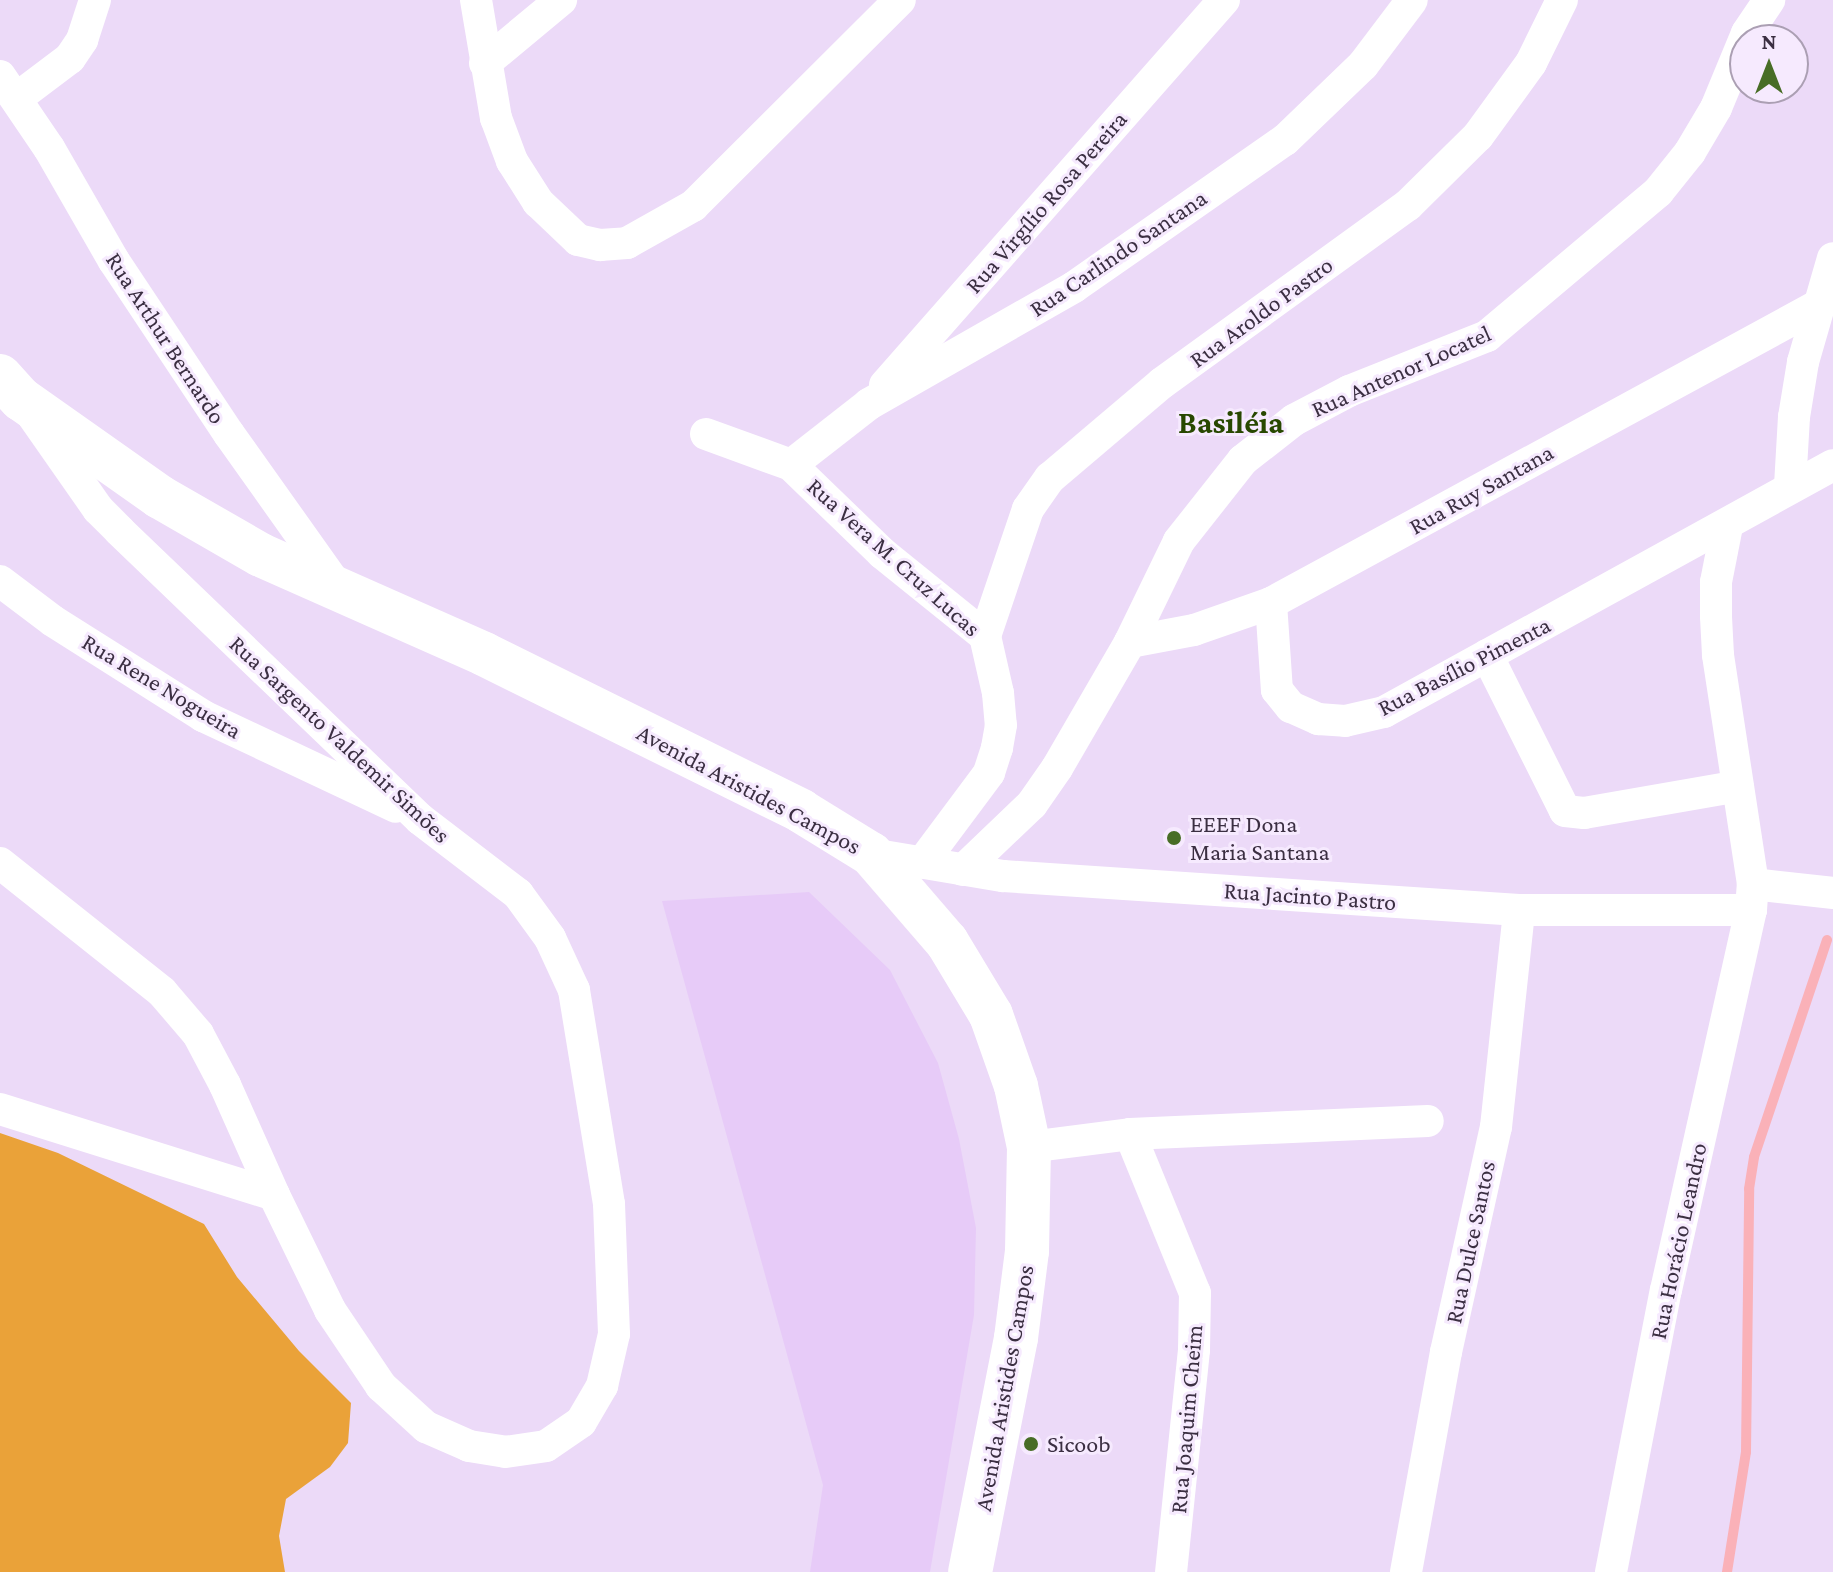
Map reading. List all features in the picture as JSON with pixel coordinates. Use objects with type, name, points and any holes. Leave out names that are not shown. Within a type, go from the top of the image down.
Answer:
[{"type":"highway","name":"Avenida Aristides Campos","points":[[10,387],[160,497],[261,555],[484,654],[801,811],[871,854],[947,942],[991,1015],[1016,1086],[1029,1147],[1027,1251],[1016,1338],[970,1572]]},
{"type":"street","points":[[9,87],[70,58],[82,40],[95,0]]},
{"type":"street","points":[[476,0],[496,118],[512,161],[538,202],[578,240],[600,245],[627,243],[693,206],[900,0]]},
{"type":"street","points":[[485,63],[561,0]]},
{"type":"street","name":"Rua Virgílio Rosa Pereira","points":[[869,404],[1224,0]]},
{"type":"street","name":"Rua Carlindo Santana","points":[[791,465],[869,404],[1074,287],[1285,140],[1363,65],[1412,0]]},
{"type":"street","name":"Rua Aroldo Pastro","points":[[985,636],[1028,509],[1050,478],[1162,383],[1408,205],[1478,136],[1531,63],[1562,0]]},
{"type":"street","points":[[1747,0],[1747,24]]},
{"type":"street","name":"Rua Antenor Locatel","points":[[1753,24],[1769,0]]},
{"type":"street","name":"Rua Antenor Locatel","points":[[963,870],[1032,804],[1130,642],[1179,541],[1243,460],[1294,420],[1349,391],[1487,336],[1658,192],[1690,152],[1716,108],[1729,77]]},
{"type":"street","name":"Rua Arthur Bernardo","points":[[9,87],[114,261],[229,434],[342,593]]},
{"type":"street","points":[[1790,486],[1794,417],[1803,362],[1833,258]]},
{"type":"street","name":"Rua Ruy Santana","points":[[1130,642],[1194,630],[1271,603],[1819,305]]},
{"type":"street","name":"Rua Sargento Valdemir Simões","points":[[0,863],[171,1002],[198,1034],[330,1310],[381,1386],[426,1427],[469,1446],[505,1452],[546,1446],[581,1422],[602,1386],[614,1334],[609,1204],[574,990],[550,938],[518,894],[420,819],[98,509],[10,387]]},
{"type":"street","name":"Rua Vera M. Cruz Lucas","points":[[706,434],[791,465],[882,553],[985,636],[998,693],[1001,725],[997,748],[989,773],[922,863]]},
{"type":"street","name":"Rua Basílio Pimenta","points":[[1271,603],[1272,668],[1277,690],[1291,707],[1318,719],[1345,721],[1384,712],[1833,465]]},
{"type":"street","points":[[1727,526],[1716,582],[1716,616],[1752,897]]},
{"type":"street","name":"Rua Rene Nogueira","points":[[0,581],[53,621],[203,716],[420,819]]},
{"type":"street","points":[[1487,655],[1565,811],[1584,813],[1738,786]]},
{"type":"street","name":"Rua Jacinto Pastro","points":[[871,854],[1003,876],[1519,910],[1833,893]]},
{"type":"street","name":"Rua Horácio Leandro","points":[[1611,1572],[1670,1275],[1752,897]]},
{"type":"street","name":"Rua Dulce Santos","points":[[1406,1572],[1446,1352],[1496,1127],[1519,910]]},
{"type":"street","points":[[0,1109],[274,1195]]},
{"type":"street","points":[[1029,1147],[1130,1134],[1428,1121]]},
{"type":"street","name":"Rua Joaquim Cheim","points":[[1130,1134],[1195,1293],[1194,1350],[1171,1572]]},
{"type":"shaded area","points":[[809,892],[890,970],[938,1063],[959,1139],[976,1228],[974,1315],[930,1572],[810,1572],[823,1485],[662,901]]},
{"type":"shaded area","points":[[0,1133],[58,1153],[204,1224],[237,1277],[299,1351],[351,1403],[348,1443],[330,1467],[286,1499],[279,1536],[285,1572],[0,1572]]},
{"type":"waterway","points":[[1727,1572],[1746,1452],[1749,1189],[1754,1157],[1827,940]]},
{"type":"place","name":"EEEF Dona Maria Santana","points":[[1174,838]]},
{"type":"place","name":"Sicoob","points":[[1031,1444]]},
{"type":"district","name":"Basiléia","points":[[1231,422]]}]
